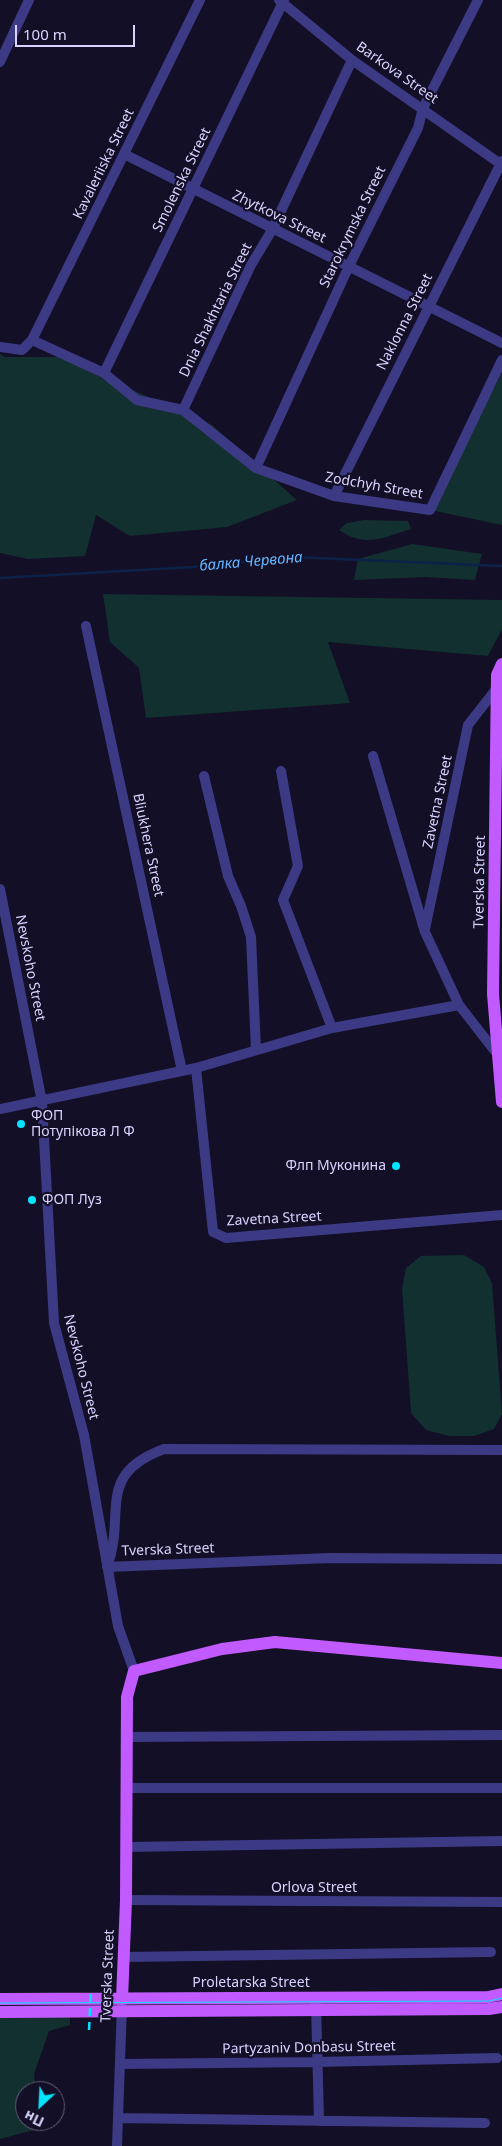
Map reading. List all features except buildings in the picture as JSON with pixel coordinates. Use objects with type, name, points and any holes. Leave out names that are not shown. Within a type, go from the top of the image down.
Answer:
[{"type":"main road","name":"Tverska Street","points":[[502,664],[498,675],[493,994],[502,1102]]},
{"type":"main road","points":[[134,1671],[222,1649],[276,1642],[502,1663]]},
{"type":"main road","name":"Tverska Street","points":[[122,1999],[127,1847],[127,1697],[134,1671]]},
{"type":"main road","name":"Proletarska Street","points":[[0,2012],[122,2012],[488,1997],[502,1994]]},
{"type":"main road","name":"Proletarska Street","points":[[0,1999],[122,1999],[489,2009],[502,2007]]},
{"type":"street","points":[[0,62],[29,0]]},
{"type":"street","name":"Kavaleriiska Street","points":[[32,340],[200,0]]},
{"type":"street","name":"Starokrymska Street","points":[[256,468],[349,266],[418,128],[423,108],[478,0]]},
{"type":"street","name":"Barkova Street","points":[[281,1],[352,60],[502,164]]},
{"type":"street","name":"Smolenska Street","points":[[104,373],[281,1]]},
{"type":"street","name":"Dnia Shakhtaria Street","points":[[183,410],[251,265],[272,230],[352,60]]},
{"type":"street","name":"Zhytkova Street","points":[[124,154],[272,230],[429,305],[502,343]]},
{"type":"street","name":"Naklonna Street","points":[[334,496],[502,164]]},
{"type":"street","points":[[0,347],[22,350],[32,340]]},
{"type":"street","name":"Zodchyh Street","points":[[32,340],[104,373],[137,400],[183,410],[256,468],[334,496],[430,510],[502,360]]},
{"type":"street","name":"Bliukhera Street","points":[[86,626],[182,1070]]},
{"type":"street","name":"Zavetna Street","points":[[425,932],[468,725],[498,688]]},
{"type":"street","points":[[373,756],[425,932],[459,1005],[498,1055]]},
{"type":"street","points":[[281,771],[298,866],[283,900],[332,1028]]},
{"type":"street","points":[[204,776],[228,876],[242,906],[251,937],[256,1050]]},
{"type":"street","name":"Nevskoho Street","points":[[0,889],[42,1102],[54,1323],[84,1435],[118,1626],[134,1671]]},
{"type":"street","points":[[0,1109],[42,1102],[196,1068],[332,1028],[459,1005]]},
{"type":"street","name":"Zavetna Street","points":[[196,1068],[213,1232],[226,1238],[502,1215]]},
{"type":"street","name":"Tverska Street","points":[[502,1450],[164,1450],[136,1463],[125,1475],[117,1490],[112,1553],[107,1567],[330,1558],[502,1559]]},
{"type":"street","points":[[127,1737],[502,1735]]},
{"type":"street","points":[[127,1788],[502,1788]]},
{"type":"street","points":[[127,1847],[502,1841]]},
{"type":"street","name":"Orlova Street","points":[[126,1900],[502,1902]]},
{"type":"street","points":[[124,1957],[491,1952]]},
{"type":"street","name":"Tverska Street","points":[[117,2146],[122,1999]]},
{"type":"street","points":[[316,2004],[319,2121]]},
{"type":"street","name":"Partyzaniv Donbasu Street","points":[[121,2064],[497,2058]]},
{"type":"street","points":[[118,2118],[485,2123]]},
{"type":"green space","points":[[0,354],[5,357],[58,357],[212,425],[297,500],[227,527],[130,536],[96,515],[85,556],[28,559],[0,553]]},
{"type":"green space","points":[[502,373],[502,525],[430,510]]},
{"type":"green space","points":[[364,520],[408,521],[411,529],[374,540],[358,539],[339,530],[347,523]]},
{"type":"green space","points":[[412,544],[482,554],[475,580],[425,577],[354,580],[358,559]]},
{"type":"green space","points":[[103,594],[502,600],[502,629],[488,656],[328,642],[350,703],[146,718],[139,668],[110,642]]},
{"type":"green space","points":[[464,1255],[484,1267],[492,1283],[502,1414],[494,1429],[474,1436],[449,1436],[426,1430],[411,1413],[402,1288],[406,1268],[421,1256]]},
{"type":"green space","points":[[0,2016],[70,2017],[70,2025],[49,2031],[34,2074],[35,2081],[15,2081],[15,2131],[30,2131],[0,2139]]},
{"type":"waterway","name":"балка Червона","points":[[0,578],[193,567],[293,557],[502,566]]},
{"type":"tram line","points":[[0,2003],[489,2001],[502,1998]]},
{"type":"railway","points":[[89,2030],[91,1990]]},
{"type":"place","name":"ФОП Потупікова Л Ф","points":[[21,1124]]},
{"type":"place","name":"Флп Муконина","points":[[396,1166]]},
{"type":"place","name":"ФОП Луз","points":[[32,1200]]}]
